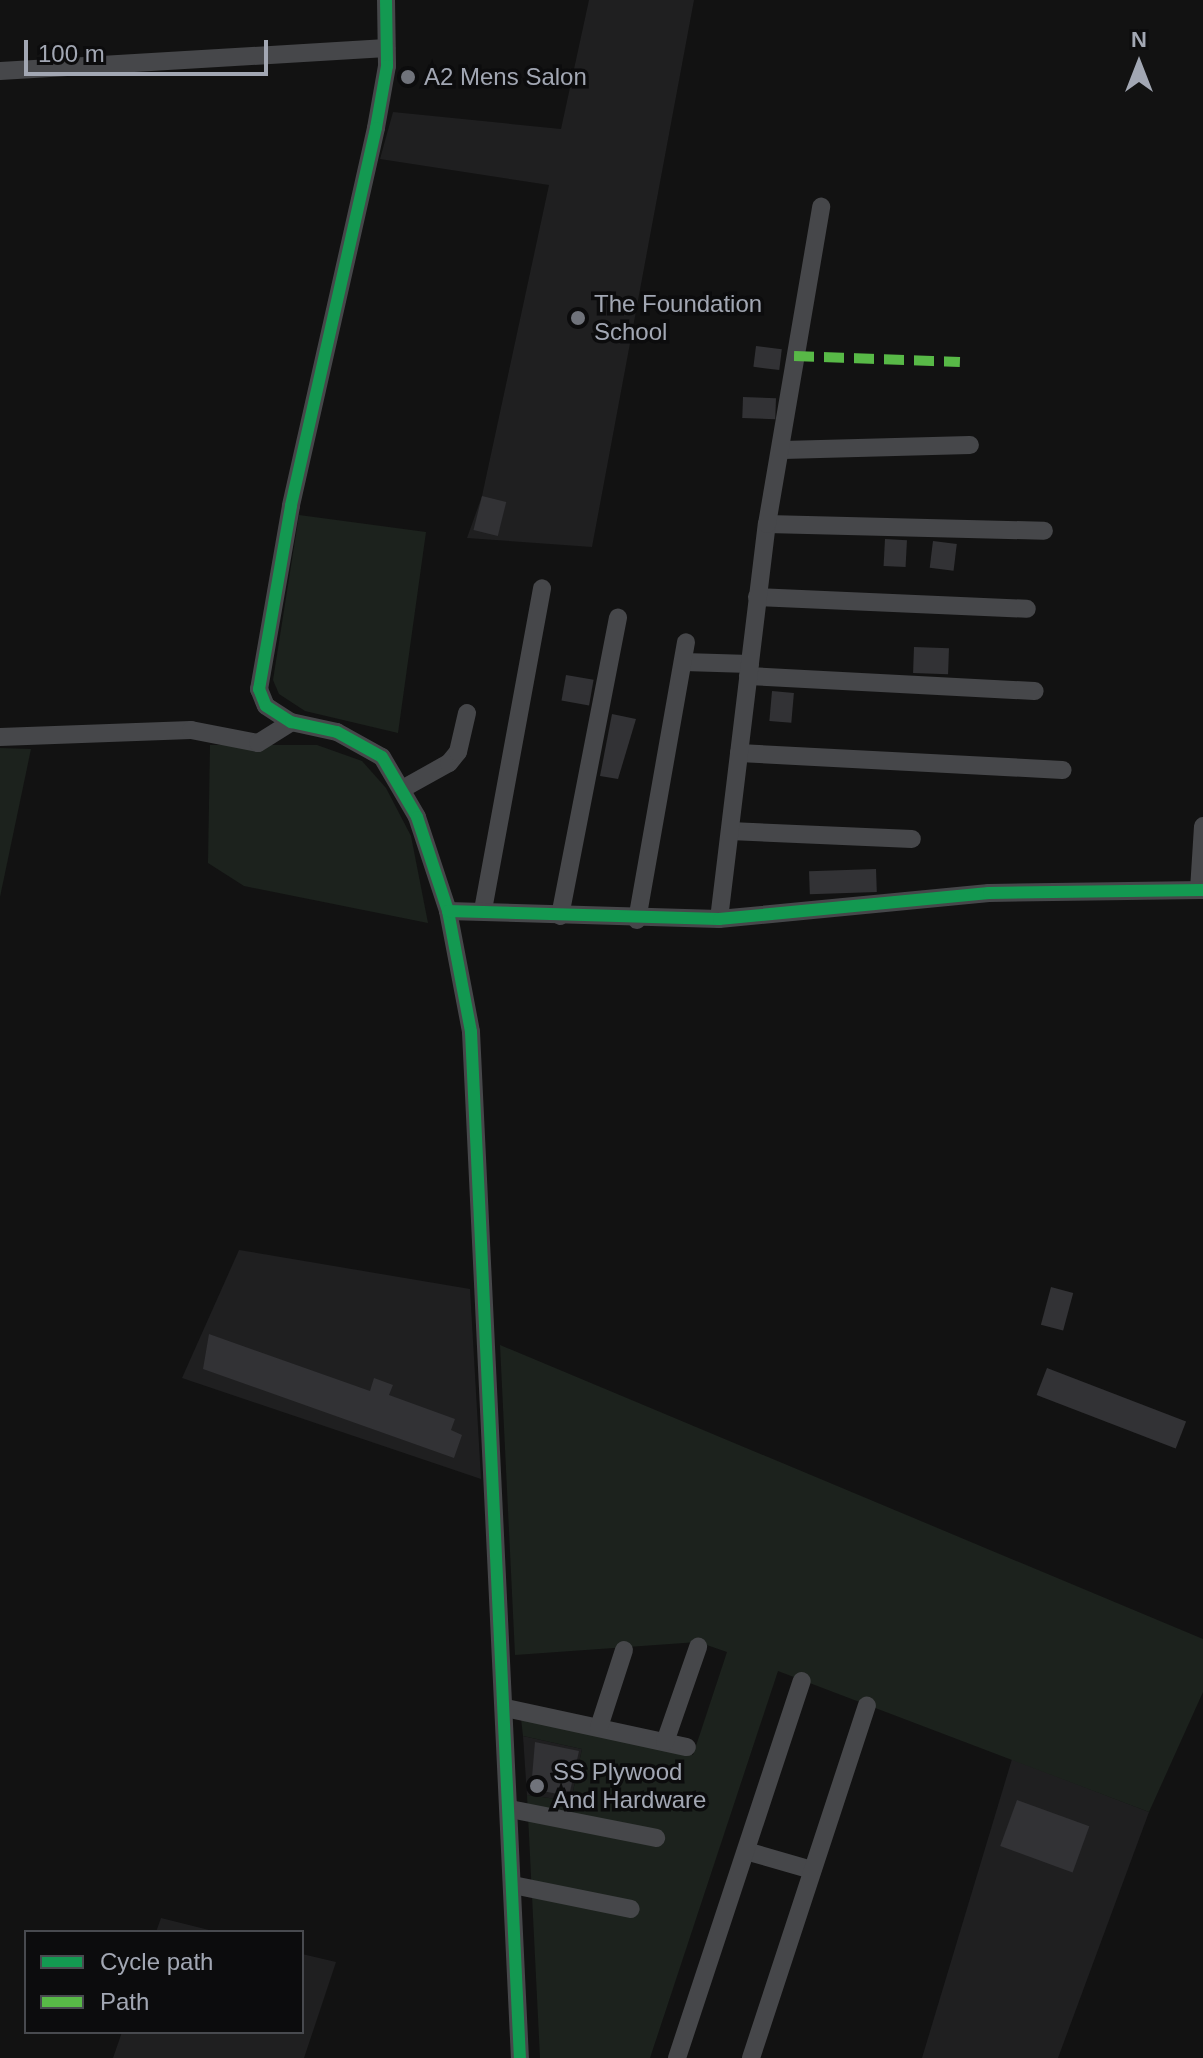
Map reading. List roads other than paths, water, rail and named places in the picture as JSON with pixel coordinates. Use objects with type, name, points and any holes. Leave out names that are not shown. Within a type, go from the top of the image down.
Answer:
[{"type":"street","points":[[386,0],[386,48],[376,128],[291,506],[259,689],[266,706],[291,722],[363,744],[382,757],[404,788],[448,911],[471,1032],[506,1708],[520,2058]]},
{"type":"street","points":[[0,71],[386,48]]},
{"type":"street","points":[[719,919],[767,524],[783,450],[821,207]]},
{"type":"street","points":[[783,450],[970,445]]},
{"type":"street","points":[[767,524],[1044,531]]},
{"type":"street","points":[[483,910],[542,588]]},
{"type":"street","points":[[757,597],[1027,609]]},
{"type":"street","points":[[560,916],[618,618]]},
{"type":"street","points":[[637,920],[686,642]]},
{"type":"street","points":[[684,662],[749,670],[1035,691]]},
{"type":"street","points":[[404,788],[449,763],[458,752],[467,713]]},
{"type":"street","points":[[0,737],[191,730],[258,743],[291,722]]},
{"type":"street","points":[[739,753],[1063,770]]},
{"type":"street","points":[[448,911],[483,910],[637,920],[719,919],[989,893],[1201,890],[1203,826]]},
{"type":"street","points":[[730,831],[912,839]]},
{"type":"street","points":[[665,1742],[698,1647]]},
{"type":"street","points":[[599,1727],[624,1650]]},
{"type":"street","points":[[677,2058],[802,1681]]},
{"type":"street","points":[[751,2058],[867,1706]]},
{"type":"street","points":[[506,1708],[687,1747]]},
{"type":"street","points":[[510,1809],[656,1838]]},
{"type":"street","points":[[746,1851],[812,1870]]},
{"type":"street","points":[[513,1885],[631,1909]]},
{"type":"place","name":"A2 Mens Salon","points":[[408,77]]},
{"type":"place","name":"The Foundation School","points":[[578,318]]},
{"type":"place","name":"SS Plywood And Hardware","points":[[537,1786]]}]
